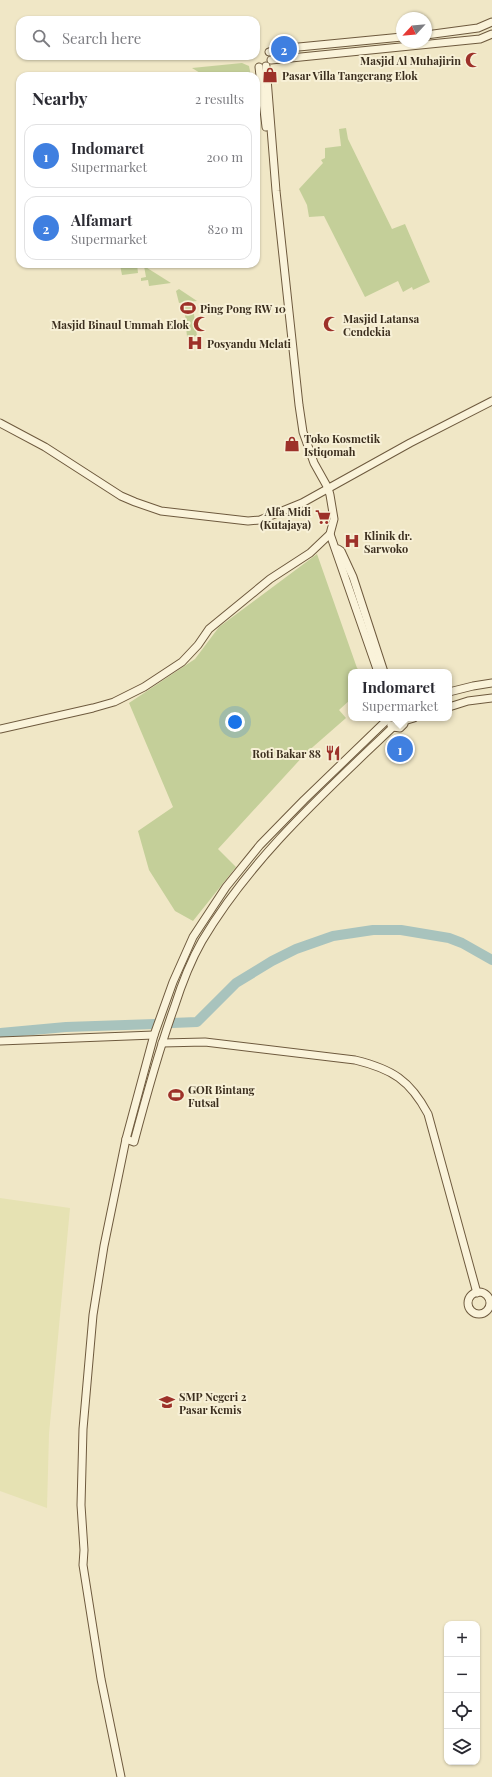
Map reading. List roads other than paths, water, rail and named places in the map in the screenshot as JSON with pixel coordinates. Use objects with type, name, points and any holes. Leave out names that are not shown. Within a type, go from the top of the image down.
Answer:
[{"type":"street","points":[[432,34],[478,28],[492,22]]},
{"type":"street","points":[[478,28],[480,39]]},
{"type":"street","points":[[0,729],[114,702],[144,687],[182,662],[198,645],[209,630],[270,579],[310,552],[330,534],[334,519],[327,491],[312,465],[303,432],[293,366],[284,286],[265,64],[480,39],[492,34]]},
{"type":"street","points":[[268,52],[278,49],[396,39]]},
{"type":"street","points":[[379,40],[381,50]]},
{"type":"street","points":[[0,423],[45,447],[122,496],[156,510],[248,521],[260,520],[285,511],[327,491],[410,443],[492,401]]},
{"type":"street","points":[[330,534],[335,547],[341,551],[363,618],[383,669]]},
{"type":"street","points":[[363,618],[377,669]]},
{"type":"street","points":[[452,691],[492,683]]},
{"type":"street","points":[[452,707],[468,701],[492,698]]},
{"type":"street","points":[[121,1777],[101,1679],[83,1565],[84,1550],[81,1504],[83,1429],[93,1315],[104,1246],[126,1139],[154,1035],[173,982],[194,937],[226,887],[255,851],[304,800],[386,721]]},
{"type":"street","points":[[390,721],[393,727]]},
{"type":"street","points":[[393,727],[400,728],[403,726],[404,721]]},
{"type":"street","points":[[126,1139],[134,1142],[162,1042],[181,986],[201,942],[233,894],[267,854],[311,806],[393,727]]},
{"type":"street","points":[[304,800],[311,806]]},
{"type":"street","points":[[194,937],[201,942]]},
{"type":"street","points":[[0,1040],[154,1035]]},
{"type":"street","points":[[162,1042],[205,1042],[355,1060],[376,1065],[391,1072],[406,1083],[419,1098],[428,1114],[477,1293]]},
{"type":"street","points":[[477,1293],[485,1294],[491,1300],[489,1309],[481,1314],[474,1313],[468,1303],[471,1296],[477,1293]]},
{"type":"waterway","points":[[172,1023],[197,1022],[236,983],[272,961],[296,949],[333,936],[373,930],[401,930],[449,938],[462,943],[492,960]]},
{"type":"waterway","points":[[0,1033],[66,1027],[155,1024]]},
{"type":"place","name":"Alfamart","points":[[284,49]]},
{"type":"place","name":"Masjid Al Muhajirin","points":[[473,60]]},
{"type":"place","name":"Pasar Villa Tangerang Elok","points":[[270,75]]},
{"type":"place","name":"Ping Pong RW 10","points":[[188,308]]},
{"type":"place","name":"Masjid Binaul Ummah Elok","points":[[201,324]]},
{"type":"place","name":"Masjid Latansa Cendekia","points":[[331,324]]},
{"type":"place","name":"Posyandu Melati","points":[[195,343]]},
{"type":"place","name":"Toko Kosmetik Istiqomah","points":[[292,444]]},
{"type":"place","name":"Alfa Midi (Kutajaya)","points":[[323,517]]},
{"type":"place","name":"Klinik dr. Sarwoko","points":[[352,541]]},
{"type":"place","name":"Indomaret","points":[[400,749]]},
{"type":"place","name":"Roti Bakar 88","points":[[333,753]]},
{"type":"place","name":"GOR Bintang Futsal","points":[[176,1095]]},
{"type":"place","name":"SMP Negeri 2 Pasar Kemis","points":[[167,1402]]}]
